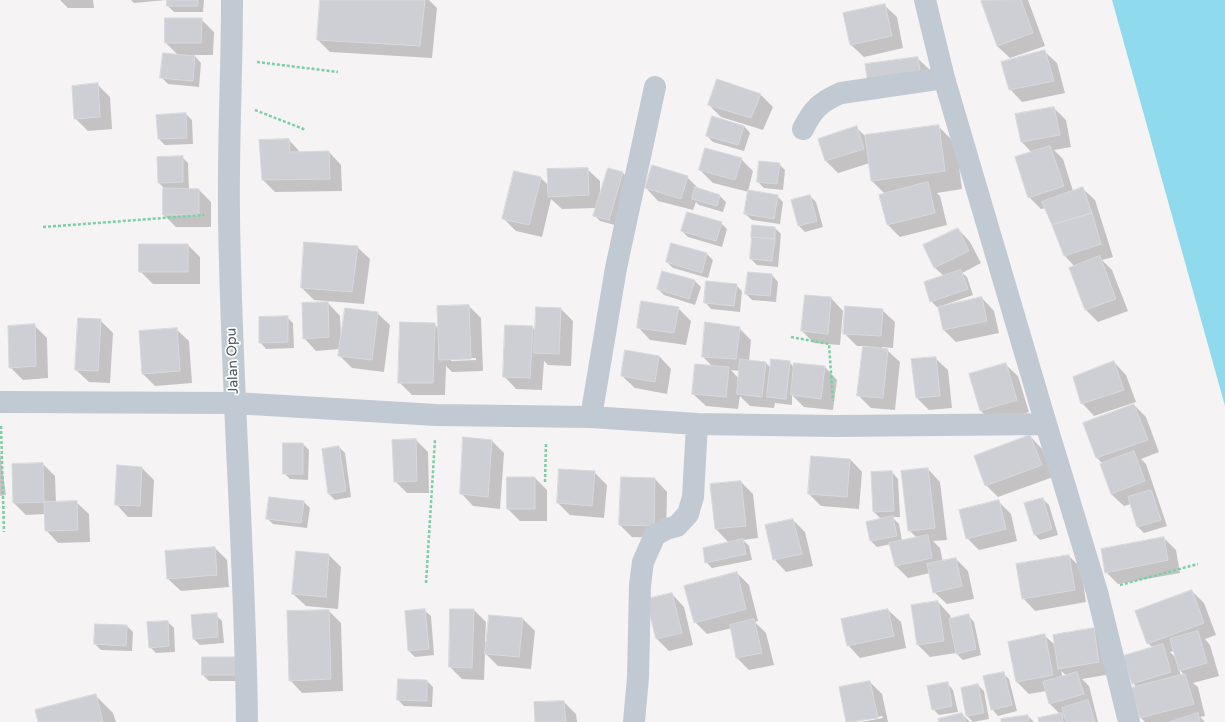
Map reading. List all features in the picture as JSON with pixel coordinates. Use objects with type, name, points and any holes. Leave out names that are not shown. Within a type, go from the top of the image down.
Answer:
[{"type":"street","name":"Jalan Opu","points":[[232,0],[229,214],[234,404],[246,638],[247,722]]},
{"type":"street","points":[[925,0],[944,78],[1097,592],[1130,722]]},
{"type":"street","points":[[803,129],[811,113],[817,107],[827,99],[841,93],[944,78]]},
{"type":"street","points":[[591,418],[616,268],[655,87]]},
{"type":"street","points":[[0,402],[234,404],[436,415],[591,418],[697,424],[835,426],[1046,424]]},
{"type":"street","points":[[634,722],[638,678],[640,586],[643,562],[655,535],[666,529],[677,526],[688,514],[693,497],[697,424]]},
{"type":"path","points":[[232,58],[338,72]]},
{"type":"path","points":[[230,100],[306,130]]},
{"type":"path","points":[[43,227],[229,214]]},
{"type":"path","points":[[791,337],[829,344],[835,426]]},
{"type":"path","points":[[0,402],[4,532]]},
{"type":"path","points":[[426,582],[436,415]]},
{"type":"path","points":[[545,482],[546,417]]},
{"type":"path","points":[[1097,592],[1198,564]]},
{"type":"water","points":[[1112,0],[1225,0],[1225,406]]},
{"type":"building","points":[[167,0],[198,0],[198,6],[167,6]]},
{"type":"building","points":[[320,0],[425,0],[420,46],[317,40]]},
{"type":"building","points":[[1021,0],[1033,33],[997,46],[981,1]]},
{"type":"building","points":[[885,4],[892,36],[850,45],[843,13]]},
{"type":"building","points":[[165,18],[202,18],[201,43],[165,43]]},
{"type":"building","points":[[1045,50],[1054,81],[1009,90],[1001,62]]},
{"type":"building","points":[[163,53],[195,56],[193,81],[160,78]]},
{"type":"building","points":[[918,57],[921,78],[868,85],[865,64]]},
{"type":"building","points":[[717,79],[761,94],[751,118],[708,105]]},
{"type":"building","points":[[98,83],[100,117],[74,119],[72,86]]},
{"type":"building","points":[[1054,107],[1060,135],[1021,142],[1015,114]]},
{"type":"building","points":[[186,113],[187,138],[158,139],[156,115]]},
{"type":"building","points":[[712,116],[744,126],[738,145],[706,136]]},
{"type":"building","points":[[939,125],[945,171],[871,181],[865,135]]},
{"type":"building","points":[[857,126],[864,149],[825,161],[818,139]]},
{"type":"building","points":[[289,139],[290,152],[329,151],[330,179],[262,180],[259,140]]},
{"type":"building","points":[[1050,146],[1064,186],[1028,198],[1015,157]]},
{"type":"building","points":[[705,148],[742,158],[735,180],[699,170]]},
{"type":"building","points":[[183,156],[183,182],[158,183],[157,157]]},
{"type":"building","points":[[759,161],[780,163],[777,184],[757,182]]},
{"type":"building","points":[[652,165],[688,176],[681,199],[645,188]]},
{"type":"building","points":[[588,168],[589,195],[548,197],[547,169]]},
{"type":"building","points":[[608,168],[623,172],[609,220],[593,216]]},
{"type":"building","points":[[514,171],[541,177],[529,225],[502,219]]},
{"type":"building","points":[[928,182],[935,213],[887,225],[879,195]]},
{"type":"building","points":[[695,187],[720,195],[717,206],[692,199]]},
{"type":"building","points":[[1083,187],[1092,213],[1052,225],[1042,202]]},
{"type":"building","points":[[163,188],[199,189],[199,215],[163,215]]},
{"type":"building","points":[[748,190],[778,195],[774,219],[744,214]]},
{"type":"building","points":[[810,195],[817,221],[798,226],[791,200]]},
{"type":"building","points":[[687,212],[722,222],[716,241],[681,231]]},
{"type":"building","points":[[1092,213],[1101,244],[1064,256],[1052,225]]},
{"type":"building","points":[[752,225],[775,227],[775,239],[751,237]]},
{"type":"building","points":[[958,228],[969,251],[934,268],[923,245]]},
{"type":"building","points":[[752,237],[775,239],[772,261],[750,259]]},
{"type":"building","points":[[304,242],[358,246],[352,292],[301,288]]},
{"type":"building","points":[[671,243],[707,253],[702,273],[666,262]]},
{"type":"building","points":[[139,244],[188,244],[188,272],[139,272]]},
{"type":"building","points":[[1100,256],[1116,299],[1085,310],[1069,268]]},
{"type":"building","points":[[961,270],[968,289],[930,302],[924,282]]},
{"type":"building","points":[[662,271],[695,280],[689,299],[657,289]]},
{"type":"building","points":[[748,272],[772,274],[770,296],[745,294]]},
{"type":"building","points":[[706,281],[737,284],[734,306],[704,303]]},
{"type":"building","points":[[805,295],[831,297],[828,334],[801,331]]},
{"type":"building","points":[[982,297],[987,321],[943,330],[938,307]]},
{"type":"building","points":[[641,301],[679,307],[674,333],[637,328]]},
{"type":"building","points":[[328,302],[329,337],[303,339],[302,303]]},
{"type":"building","points":[[469,305],[471,359],[439,360],[437,306]]},
{"type":"building","points":[[845,306],[883,309],[881,336],[843,334]]},
{"type":"building","points":[[536,307],[561,308],[559,354],[534,353]]},
{"type":"building","points":[[345,308],[378,312],[372,360],[338,356]]},
{"type":"building","points":[[288,316],[288,342],[259,343],[259,317]]},
{"type":"building","points":[[78,318],[101,319],[98,371],[75,370]]},
{"type":"building","points":[[400,322],[435,323],[433,383],[398,383]]},
{"type":"building","points":[[705,322],[740,327],[736,359],[702,357]]},
{"type":"building","points":[[35,324],[36,366],[9,368],[8,326]]},
{"type":"building","points":[[505,325],[533,326],[530,378],[503,377]]},
{"type":"building","points":[[177,328],[180,371],[142,374],[139,331]]},
{"type":"building","points":[[863,346],[888,349],[883,398],[857,396]]},
{"type":"building","points":[[625,350],[659,356],[655,382],[621,376]]},
{"type":"building","points":[[936,357],[940,396],[916,398],[911,359]]},
{"type":"building","points":[[740,359],[766,362],[762,397],[737,394]]},
{"type":"building","points":[[771,359],[790,361],[786,399],[767,397]]},
{"type":"building","points":[[1114,361],[1124,390],[1081,404],[1073,377]]},
{"type":"building","points":[[794,363],[825,366],[821,399],[791,395]]},
{"type":"building","points":[[1006,363],[1017,400],[980,411],[969,374]]},
{"type":"building","points":[[695,364],[729,367],[726,397],[692,394]]},
{"type":"building","points":[[1134,404],[1148,440],[1096,458],[1083,423]]},
{"type":"building","points":[[1030,435],[1042,465],[985,486],[974,456]]},
{"type":"building","points":[[463,437],[492,440],[488,497],[460,494]]},
{"type":"building","points":[[416,439],[417,481],[394,482],[392,440]]},
{"type":"building","points":[[283,443],[303,443],[303,474],[283,474]]},
{"type":"building","points":[[339,446],[346,491],[328,494],[322,449]]},
{"type":"building","points":[[1134,451],[1145,481],[1111,494],[1100,464]]},
{"type":"building","points":[[811,456],[850,459],[847,497],[808,494]]},
{"type":"building","points":[[43,463],[44,502],[13,503],[12,464]]},
{"type":"building","points":[[117,465],[142,467],[140,506],[115,505]]},
{"type":"building","points":[[928,468],[935,528],[908,531],[901,471]]},
{"type":"building","points":[[559,469],[595,471],[592,506],[557,503]]},
{"type":"building","points":[[892,471],[894,511],[873,512],[871,472]]},
{"type":"building","points":[[507,477],[535,477],[535,509],[507,509]]},
{"type":"building","points":[[621,477],[655,478],[654,526],[619,525]]},
{"type":"building","points":[[741,481],[746,526],[715,529],[710,484]]},
{"type":"building","points":[[1151,490],[1161,520],[1137,527],[1128,497]]},
{"type":"building","points":[[269,497],[304,501],[301,523],[266,519]]},
{"type":"building","points":[[1043,498],[1052,529],[1034,535],[1024,503]]},
{"type":"building","points":[[999,500],[1006,529],[966,539],[959,510]]},
{"type":"building","points":[[77,501],[78,530],[45,531],[44,502]]},
{"type":"building","points":[[893,516],[897,536],[870,541],[866,522]]},
{"type":"building","points":[[793,519],[802,554],[773,560],[765,525]]},
{"type":"building","points":[[928,535],[932,558],[895,566],[889,543]]},
{"type":"building","points":[[1164,537],[1168,560],[1105,573],[1101,549]]},
{"type":"building","points":[[743,539],[746,554],[705,563],[703,548]]},
{"type":"building","points":[[215,547],[217,575],[167,579],[165,551]]},
{"type":"building","points":[[296,551],[329,554],[326,597],[292,594]]},
{"type":"building","points":[[1069,555],[1075,590],[1022,599],[1016,564]]},
{"type":"building","points":[[956,558],[962,586],[933,593],[927,564]]},
{"type":"building","points":[[737,572],[746,609],[694,623],[684,586]]},
{"type":"building","points":[[1192,590],[1204,623],[1147,644],[1135,611]]},
{"type":"building","points":[[672,593],[682,633],[656,639],[646,599]]},
{"type":"building","points":[[938,601],[944,641],[917,645],[911,605]]},
{"type":"building","points":[[425,609],[429,649],[408,651],[405,611]]},
{"type":"building","points":[[450,609],[474,609],[472,668],[449,667]]},
{"type":"building","points":[[888,609],[894,636],[847,646],[841,619]]},
{"type":"building","points":[[329,610],[331,679],[289,681],[287,611]]},
{"type":"building","points":[[217,613],[218,637],[193,639],[191,615]]},
{"type":"building","points":[[969,614],[976,649],[956,654],[949,619]]},
{"type":"building","points":[[489,615],[523,618],[519,657],[485,654]]},
{"type":"building","points":[[754,619],[762,653],[736,658],[730,625]]},
{"type":"building","points":[[168,621],[169,646],[149,648],[147,622]]},
{"type":"building","points":[[95,624],[127,625],[126,646],[94,644]]},
{"type":"building","points":[[1094,628],[1099,662],[1058,669],[1053,635]]},
{"type":"building","points":[[1198,631],[1207,663],[1179,671],[1170,639]]},
{"type":"building","points":[[1045,634],[1053,675],[1016,682],[1008,642]]},
{"type":"building","points":[[1163,644],[1171,672],[1132,684],[1123,656]]},
{"type":"building","points":[[202,657],[236,657],[236,675],[202,675]]},
{"type":"building","points":[[1004,672],[1012,705],[991,710],[983,676]]},
{"type":"building","points":[[1077,672],[1084,694],[1049,704],[1043,682]]},
{"type":"building","points":[[1185,674],[1194,704],[1140,718],[1131,688]]},
{"type":"building","points":[[398,679],[427,680],[427,701],[397,700]]},
{"type":"building","points":[[870,681],[878,718],[846,722],[839,687]]},
{"type":"building","points":[[948,682],[952,706],[932,710],[927,686]]},
{"type":"building","points":[[978,684],[984,713],[966,716],[961,688]]},
{"type":"building","points":[[96,694],[103,722],[38,722],[35,710]]},
{"type":"building","points":[[1088,700],[1095,722],[1066,722],[1062,708]]},
{"type":"building","points":[[564,701],[566,722],[535,722],[534,702]]},
{"type":"building","points":[[962,713],[966,722],[939,722],[938,719]]},
{"type":"building","points":[[1062,713],[1063,722],[1039,722],[1038,718]]},
{"type":"building","points":[[1198,713],[1200,722],[1170,722]]},
{"type":"building","points":[[1028,715],[1029,722],[1001,722],[1001,719]]}]
